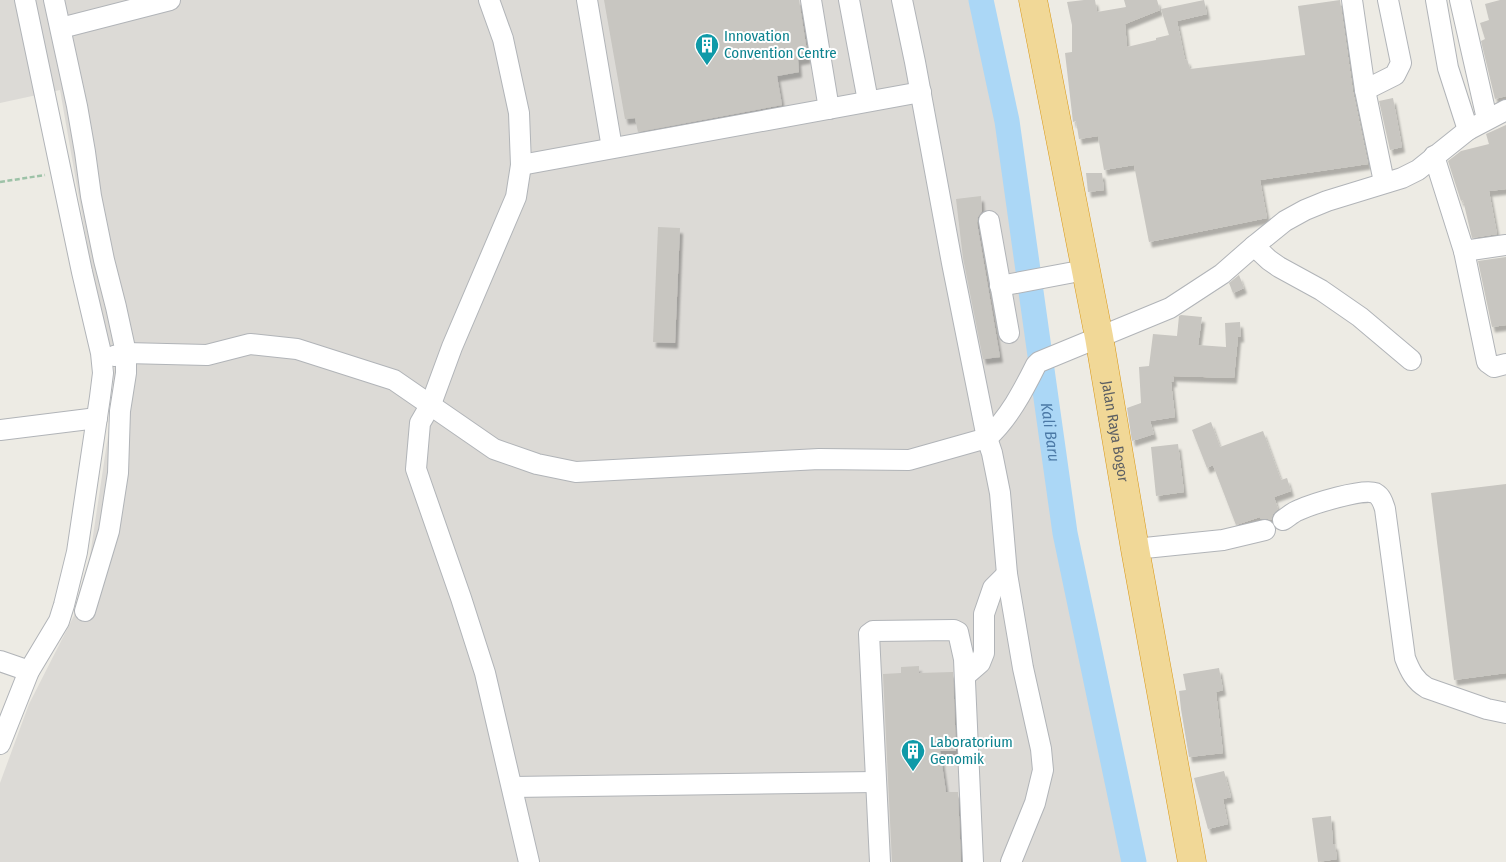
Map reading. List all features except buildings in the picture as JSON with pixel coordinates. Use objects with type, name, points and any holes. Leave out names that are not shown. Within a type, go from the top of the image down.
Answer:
[{"type":"highway","name":"Jalan Raya Bogor","points":[[1017,0],[1066,274],[1091,341],[1135,549],[1192,862]]},
{"type":"highway","name":"Jalan Raya Bogor","points":[[1033,0],[1066,274]]},
{"type":"highway","name":"Jalan Raya Bogor","points":[[1091,341],[1176,862]]},
{"type":"street","points":[[0,744],[29,670],[59,621],[70,586],[77,552],[102,373],[101,353],[82,272],[25,0]]},
{"type":"street","points":[[54,0],[85,152],[91,196],[116,307],[120,355],[126,373],[120,411],[118,473],[109,531],[85,611]]},
{"type":"street","points":[[61,28],[109,8],[170,0]]},
{"type":"street","points":[[489,0],[504,39],[519,113],[521,165],[516,197],[452,347],[431,404],[420,423],[416,469],[485,673],[529,862]]},
{"type":"street","points":[[587,0],[612,148]]},
{"type":"street","points":[[811,0],[829,109]]},
{"type":"street","points":[[849,0],[868,101]]},
{"type":"street","points":[[902,0],[952,263],[1000,493],[1007,574],[1023,668],[1041,749],[1043,770],[1035,803],[1011,862]]},
{"type":"street","points":[[1352,0],[1365,90],[1384,182]]},
{"type":"street","points":[[1365,90],[1395,75],[1401,63],[1388,0]]},
{"type":"street","points":[[1436,0],[1448,68],[1468,130]]},
{"type":"street","points":[[1460,0],[1487,119]]},
{"type":"street","points":[[521,165],[921,92]]},
{"type":"street","points":[[120,355],[207,355],[250,344],[297,349],[394,380],[494,449],[537,464],[576,472],[819,459],[909,460],[987,438],[996,430],[1020,396],[1036,365],[1170,308],[1222,274],[1285,221],[1305,210],[1384,182],[1402,178],[1418,170],[1468,130],[1506,110]]},
{"type":"street","points":[[1434,156],[1464,251],[1487,362],[1494,367],[1506,364]]},
{"type":"street","points":[[989,221],[1006,285],[1009,333]]},
{"type":"street","points":[[1464,251],[1506,245]]},
{"type":"street","points":[[1254,246],[1279,267],[1321,290],[1360,317],[1411,360]]},
{"type":"street","points":[[1006,285],[1066,274]]},
{"type":"street","points":[[0,430],[97,418]]},
{"type":"street","points":[[1283,520],[1297,510],[1351,495],[1369,492],[1380,496],[1385,510],[1405,658],[1410,670],[1421,684],[1427,688],[1487,709],[1506,713]]},
{"type":"street","points":[[1135,549],[1223,540],[1265,530]]},
{"type":"street","points":[[965,676],[980,663],[984,653],[984,614],[993,588],[1007,574]]},
{"type":"street","points":[[880,862],[869,634],[873,630],[954,630],[958,632],[964,659],[973,862]]},
{"type":"street","points":[[0,661],[29,670]]},
{"type":"street","points":[[512,787],[875,782]]},
{"type":"path","points":[[0,182],[61,172]]},
{"type":"shaded area","points":[[0,0],[974,0],[1137,862],[0,862],[0,783],[29,704],[84,596],[112,409],[114,369],[89,255],[60,90],[0,103]]},
{"type":"waterway","name":"Kali Baru","points":[[981,0],[1007,121],[1065,533],[1134,862]]},
{"type":"place","name":"Innovation Convention Centre","points":[[707,66]]},
{"type":"place","name":"Laboratorium Genomik","points":[[913,772]]}]
